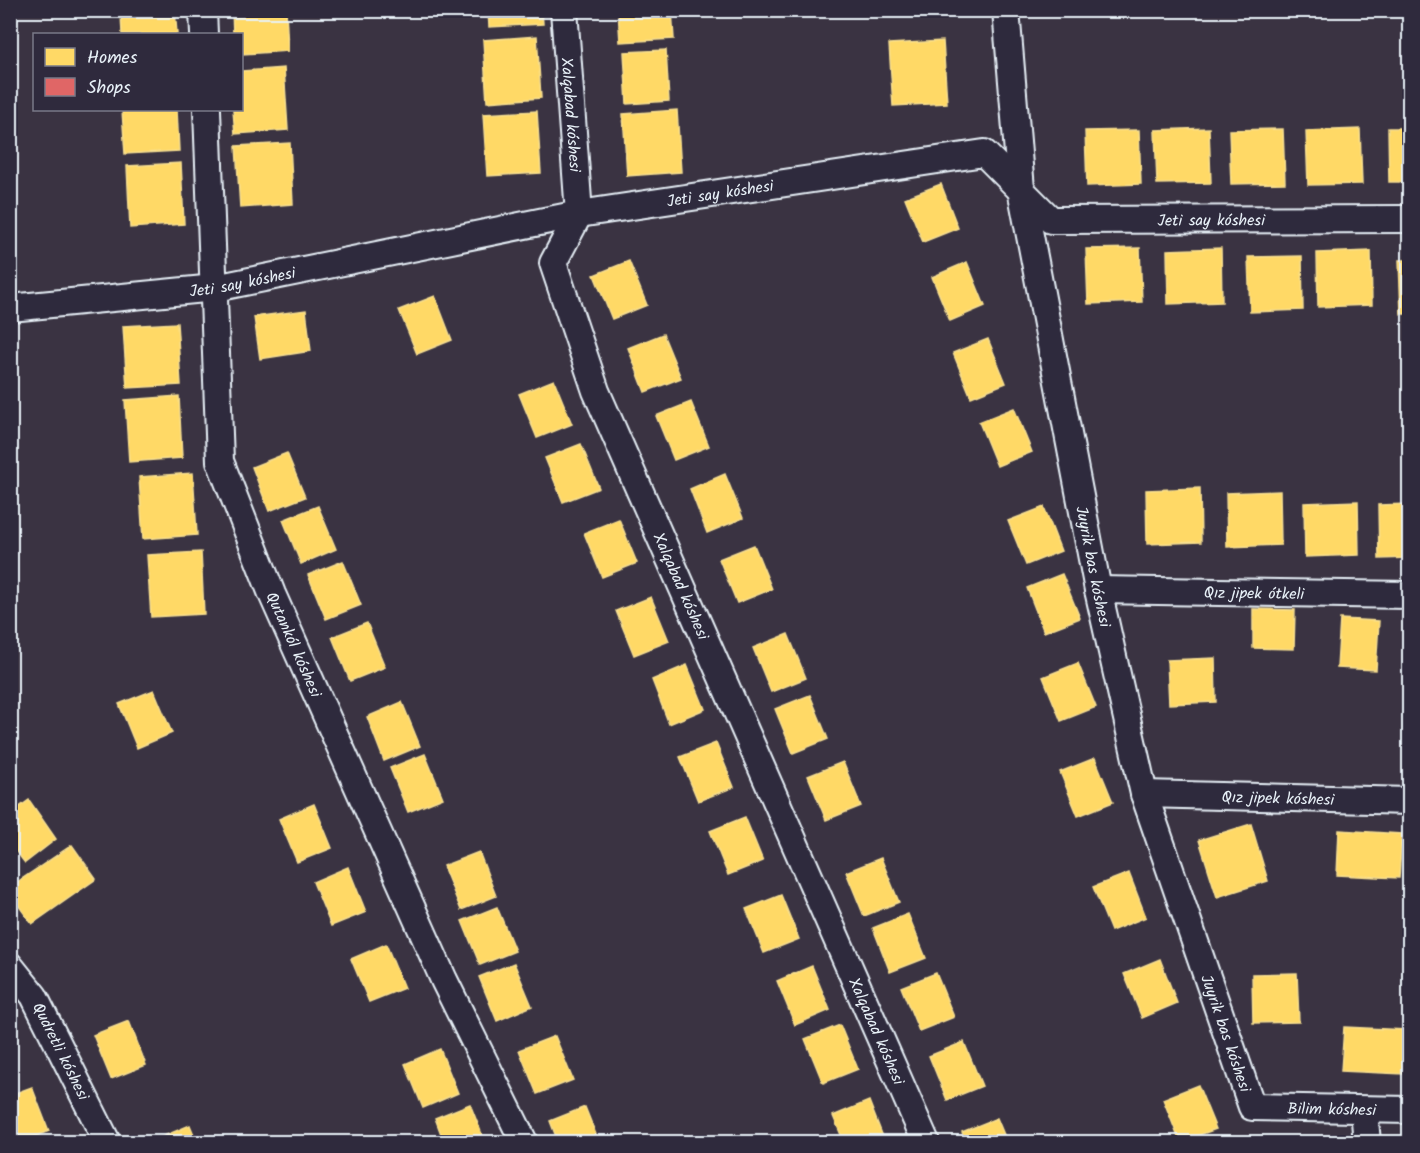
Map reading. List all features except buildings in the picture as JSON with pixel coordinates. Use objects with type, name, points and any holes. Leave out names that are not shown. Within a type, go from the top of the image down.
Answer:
[{"type":"street","points":[[203,10],[204,33]]},
{"type":"street","name":"Xalqabad kóshesi","points":[[564,10],[579,213],[553,263],[596,391],[926,1143]]},
{"type":"street","name":"Juyrik bas kóshesi","points":[[1006,10],[1021,189],[1098,590],[1144,794],[1252,1107]]},
{"type":"street","name":"Qutankól kóshesi","points":[[207,111],[220,461],[272,594],[434,958],[524,1143]]},
{"type":"street","name":"Jeti say kóshesi","points":[[10,308],[215,288],[579,213],[984,153],[1051,220],[1410,219]]},
{"type":"street","name":"Qız jipek ótkeli","points":[[1098,590],[1410,595]]},
{"type":"street","name":"Qız jipek kóshesi","points":[[1144,794],[1410,801]]},
{"type":"street","name":"Qudretli kóshesi","points":[[10,966],[34,996],[107,1143]]},
{"type":"street","name":"Bilim kóshesi","points":[[1252,1107],[1410,1110]]},
{"type":"street","points":[[1364,1110],[1366,1143]]}]
